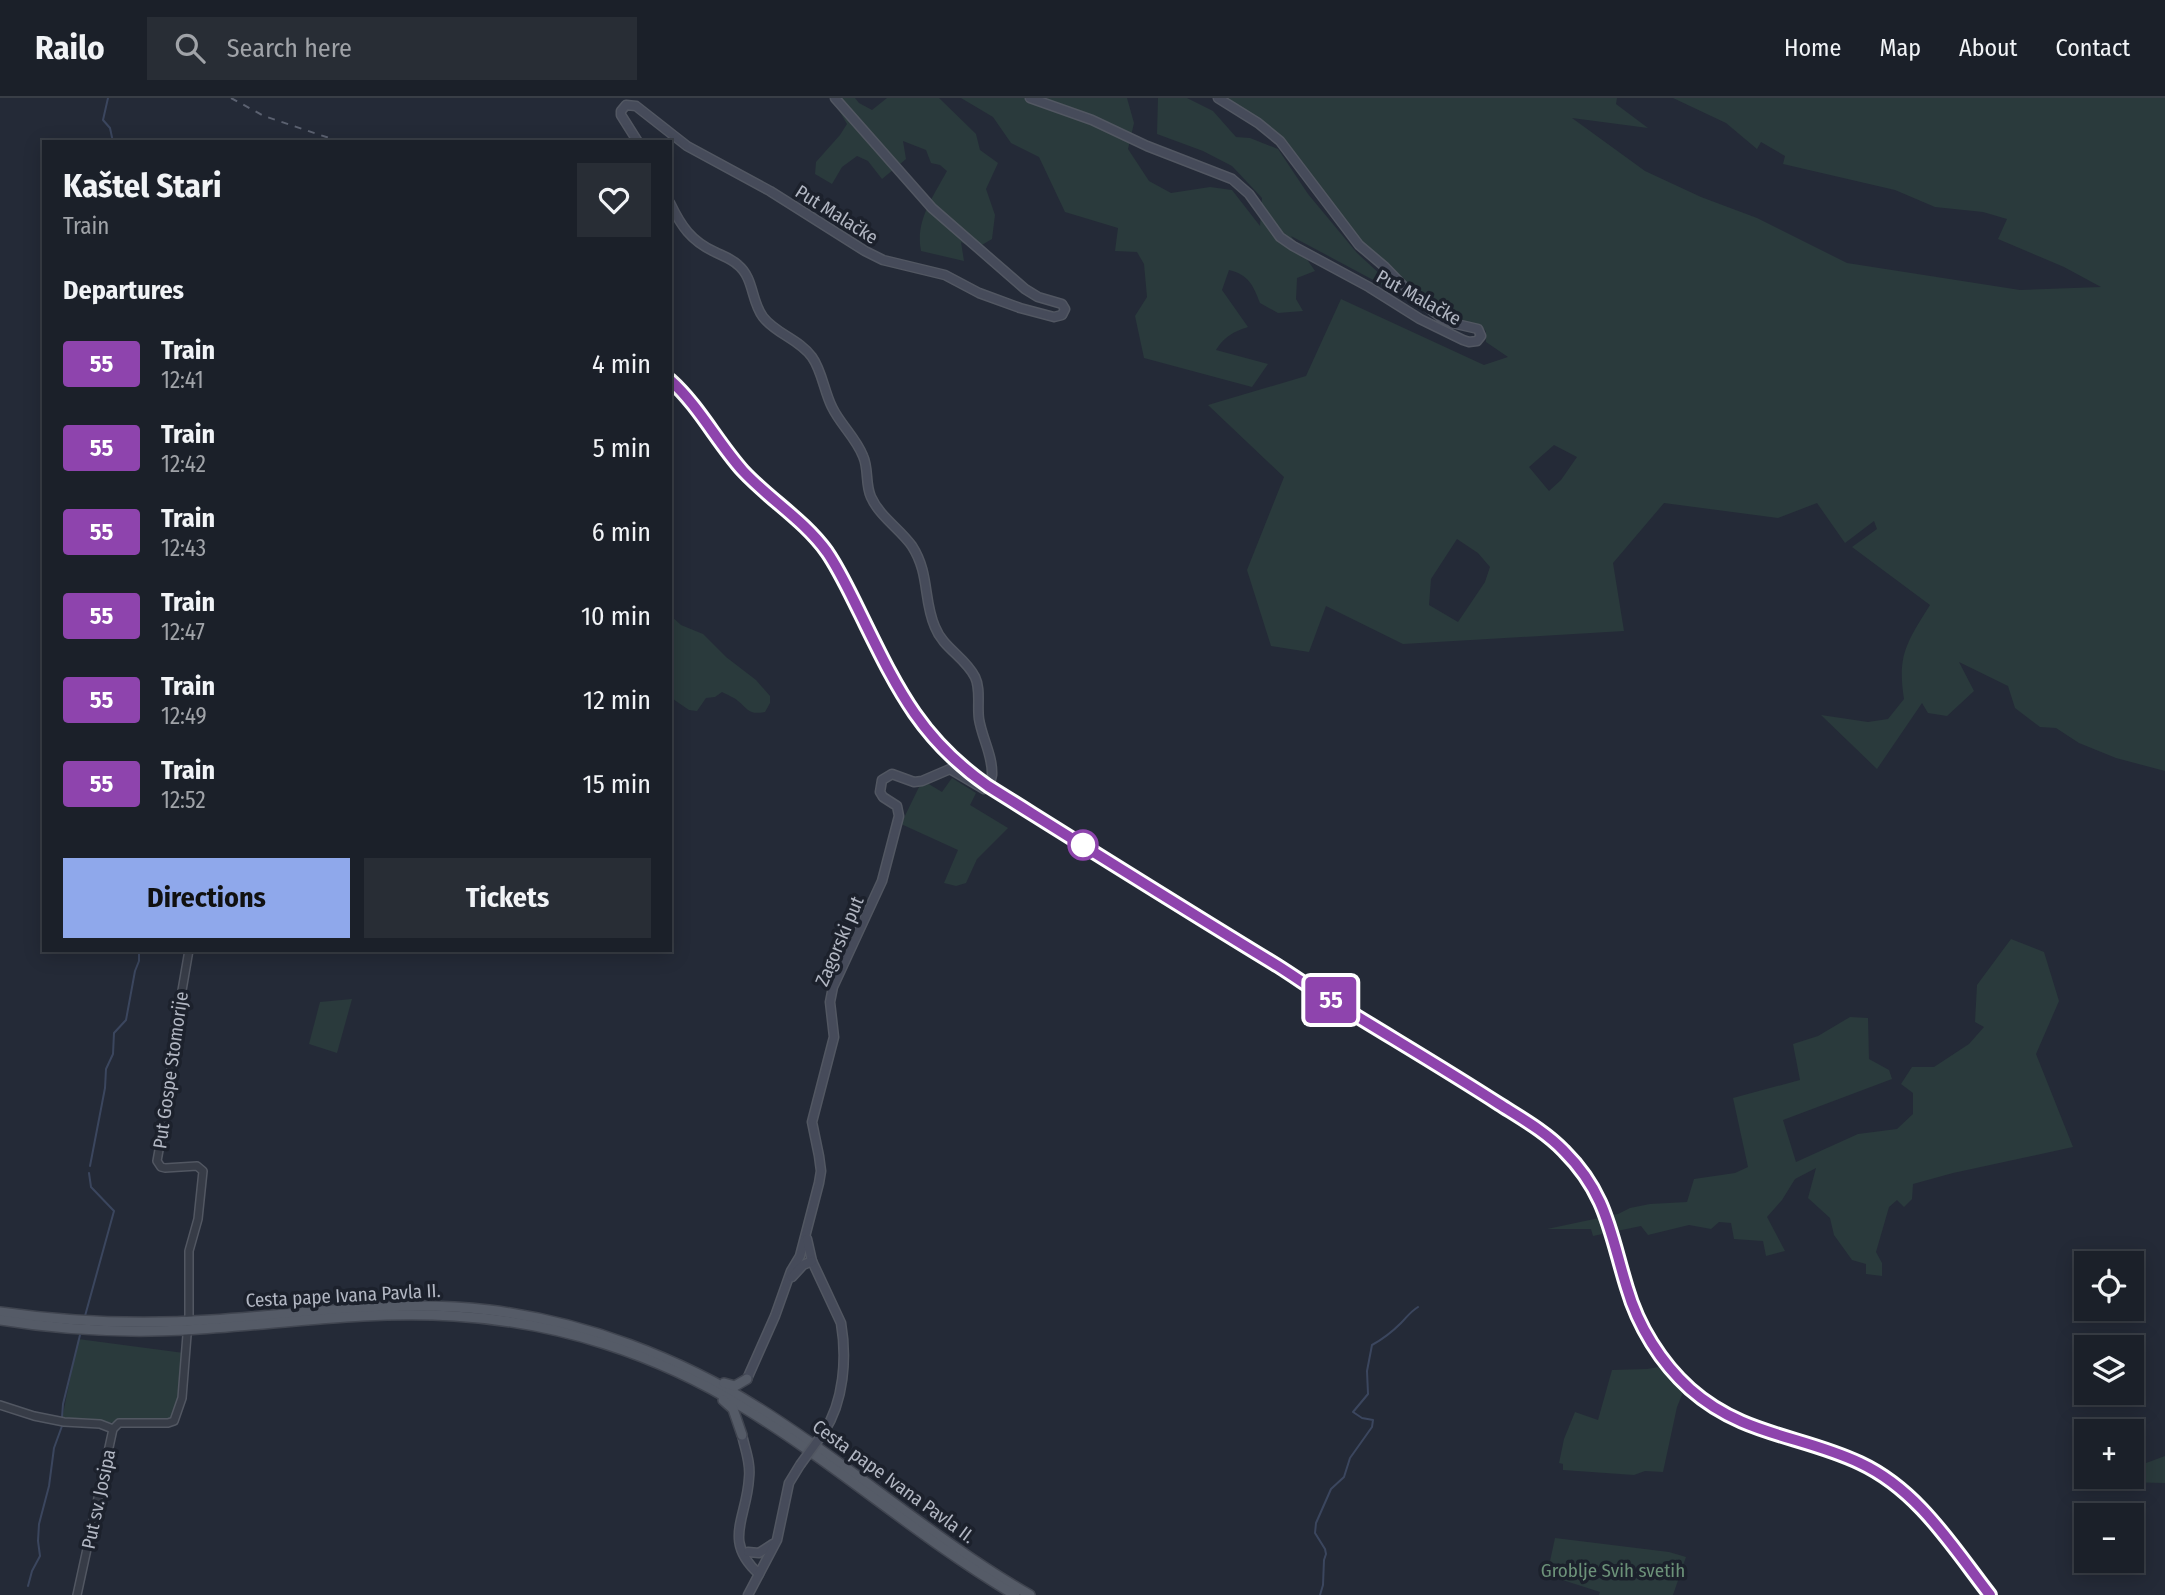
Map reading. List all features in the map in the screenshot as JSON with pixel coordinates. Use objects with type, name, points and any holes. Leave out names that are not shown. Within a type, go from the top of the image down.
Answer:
[{"type":"main road","name":"Put Malačke","points":[[637,140],[621,115],[626,105],[636,106],[687,146],[748,178],[874,256],[945,275],[979,293],[1020,308],[1054,317],[1062,315],[1065,309],[1062,304],[1031,293],[932,208],[835,98]]},
{"type":"main road","name":"Put Malačke","points":[[1030,98],[1092,120],[1147,146],[1232,179],[1249,194],[1280,237],[1293,246],[1369,287],[1420,319],[1463,340],[1477,341],[1481,336],[1478,329],[1441,318],[1415,298],[1359,245],[1280,141],[1258,123],[1218,98]]},
{"type":"main road","name":"Zagorski put","points":[[672,207],[682,228],[694,240],[736,262],[742,268],[751,283],[764,318],[812,357],[833,409],[863,455],[871,497],[912,546],[919,559],[927,583],[931,617],[940,638],[975,676],[978,684],[979,723],[992,775],[984,789],[950,769],[922,781],[914,782],[892,774],[882,779],[880,792],[897,806],[900,816],[882,881],[831,995],[830,1011],[834,1037],[812,1122],[821,1171],[807,1236],[807,1256]]},
{"type":"main road","points":[[748,1595],[777,1540],[789,1483],[831,1420],[839,1395],[844,1353],[841,1323],[807,1256],[791,1271],[747,1379],[748,1392],[761,1409]]},
{"type":"main road","name":"Cesta pape Ivana Pavla II.","points":[[0,1312],[75,1321],[167,1323],[385,1306],[457,1307],[492,1310],[607,1336],[674,1362],[709,1383],[965,1564],[1015,1595]]},
{"type":"main road","name":"Cesta pape Ivana Pavla II.","points":[[0,1320],[73,1328],[159,1331],[345,1316],[452,1315],[560,1331],[621,1349],[709,1383],[761,1409],[947,1542],[1030,1595]]},
{"type":"main road","points":[[167,1323],[173,1318],[189,1316],[214,1320]]},
{"type":"main road","points":[[159,1331],[168,1335],[187,1335],[230,1330],[244,1325]]},
{"type":"main road","points":[[709,1383],[735,1386],[747,1379]]},
{"type":"main road","points":[[709,1383],[731,1406],[747,1454],[750,1476],[746,1504],[737,1534],[750,1566],[762,1570]]},
{"type":"main road","points":[[741,1435],[744,1425],[752,1420],[779,1430]]},
{"type":"main road","points":[[744,1549],[759,1553],[767,1550],[777,1540]]},
{"type":"street","name":"Put Gospe Stomorije","points":[[189,1316],[189,1251],[198,1219],[203,1171],[197,1166],[165,1168],[157,1161],[168,1100],[175,1031],[190,952]]},
{"type":"street","name":"Put sv. Josipa","points":[[77,1595],[113,1429],[119,1423],[174,1421],[182,1398],[187,1335]]},
{"type":"street","points":[[0,1405],[34,1416],[64,1422],[100,1424],[113,1429]]},
{"type":"green space","points":[[832,98],[855,98],[872,110],[887,98],[939,98],[976,134],[980,150],[998,163],[986,189],[995,215],[992,239],[975,249],[961,242],[964,261],[921,251],[923,219],[947,171],[940,165],[931,163],[926,150],[903,141],[906,159],[882,179],[868,161],[857,156],[842,167],[832,184],[815,174],[816,162],[847,124]]},
{"type":"green space","points":[[961,98],[1127,98],[1134,123],[1128,149],[1149,181],[1171,193],[1210,187],[1232,190],[1260,226],[1262,198],[1232,166],[1203,151],[1157,134],[1158,98],[1187,98],[1213,111],[1236,137],[1250,138],[1278,149],[1308,194],[1357,253],[1405,297],[1291,236],[1315,271],[1297,278],[1296,299],[1303,311],[1278,313],[1260,303],[1246,278],[1229,270],[1222,290],[1248,327],[1230,335],[1216,350],[1268,364],[1252,387],[1144,358],[1135,316],[1147,297],[1144,264],[1137,252],[1115,251],[1118,228],[1065,212],[1039,157],[1011,143],[993,117]]},
{"type":"green space","points":[[1228,98],[1617,98],[1616,104],[1648,128],[1572,118],[1645,171],[1701,197],[1757,218],[1847,263],[2020,290],[2101,287],[2064,267],[1998,239],[2007,219],[1983,212],[1935,207],[1895,190],[1783,164],[1785,156],[1761,142],[1757,149],[1726,123],[1673,98],[2165,98],[2165,771],[2116,758],[2079,743],[2056,728],[2040,727],[2015,708],[2008,686],[1959,662],[1974,691],[1947,716],[1928,713],[1922,703],[1877,769],[1821,715],[1868,722],[1888,719],[1904,699],[1902,671],[1906,649],[1930,605],[1852,547],[1877,529],[1874,521],[1845,543],[1817,503],[1778,518],[1664,503],[1613,563],[1624,631],[1403,644],[1326,606],[1309,652],[1271,646],[1247,570],[1284,477],[1208,405],[1306,376],[1341,299],[1484,365],[1508,357],[1486,342],[1486,331],[1478,324],[1455,320],[1439,312],[1358,238],[1280,135]],"holes":[[[1554,445],[1577,457],[1561,480],[1549,491],[1529,467]],[[1457,539],[1478,553],[1490,567],[1485,582],[1458,622],[1429,605],[1431,579]]]},
{"type":"green space","points":[[672,617],[681,625],[703,634],[726,657],[756,680],[770,696],[765,712],[750,711],[722,692],[715,697],[706,698],[697,711],[689,710],[672,698]]},
{"type":"green space","points":[[952,778],[976,793],[970,805],[1008,828],[977,859],[966,883],[956,886],[944,883],[958,850],[901,824],[919,787],[927,783],[942,792]]},
{"type":"green space","points":[[2011,939],[2044,952],[2059,1001],[2036,1054],[2073,1147],[1913,1184],[1912,1199],[1904,1207],[1897,1200],[1889,1207],[1876,1252],[1882,1263],[1882,1276],[1866,1274],[1866,1264],[1852,1260],[1834,1235],[1830,1218],[1808,1198],[1816,1168],[1795,1179],[1767,1217],[1785,1251],[1766,1256],[1763,1241],[1734,1239],[1731,1223],[1719,1222],[1711,1229],[1689,1225],[1648,1235],[1641,1226],[1593,1236],[1591,1229],[1547,1229],[1618,1214],[1630,1208],[1650,1204],[1687,1202],[1694,1179],[1735,1173],[1748,1167],[1733,1098],[1800,1080],[1793,1044],[1818,1036],[1850,1017],[1868,1018],[1869,1059],[1889,1070],[1892,1079],[1783,1120],[1796,1162],[1858,1134],[1897,1129],[1913,1114],[1913,1093],[1901,1084],[1912,1067],[1934,1067],[1969,1044],[1984,1027],[1975,1022],[1977,985]]},
{"type":"green space","points":[[352,999],[337,1053],[309,1044],[320,1002]]},
{"type":"green space","points":[[78,1339],[184,1353],[178,1406],[173,1418],[150,1423],[62,1419]]},
{"type":"green space","points":[[1659,1367],[1674,1384],[1684,1390],[1677,1407],[1663,1472],[1645,1471],[1634,1475],[1563,1470],[1563,1464],[1559,1463],[1564,1439],[1575,1412],[1598,1420],[1612,1370]]},
{"type":"green space","points":[[2165,1456],[2165,1483],[2144,1483],[2144,1464]]},
{"type":"green space","name":"Groblje Svih svetih","points":[[1555,1538],[1669,1552],[1686,1557],[1673,1595],[1599,1595],[1600,1592],[1547,1575]]},
{"type":"waterway","points":[[108,98],[103,120],[110,128],[113,140]]},
{"type":"waterway","points":[[90,1166],[105,1088],[106,1069],[113,1054],[114,1033],[126,1020],[139,952]]},
{"type":"waterway","points":[[85,1316],[114,1211],[91,1187],[89,1173]]},
{"type":"waterway","points":[[1320,1595],[1326,1554],[1315,1533],[1316,1523],[1331,1489],[1344,1477],[1350,1458],[1372,1427],[1373,1420],[1362,1418],[1353,1412],[1368,1394],[1367,1371],[1372,1345],[1418,1307]]},
{"type":"waterway","points":[[62,1417],[80,1335]]},
{"type":"waterway","points":[[28,1586],[40,1556],[39,1524],[49,1486],[54,1448],[62,1426]]},
{"type":"railway","points":[[231,98],[264,116],[335,140]]},
{"type":"railway","points":[[672,382],[743,471],[808,530],[827,552],[900,690],[913,711],[945,750],[988,786],[1462,1080],[1549,1138],[1564,1151],[1590,1183],[1605,1215],[1638,1318],[1654,1346],[1683,1383],[1735,1418],[1839,1454],[1881,1474],[1917,1504],[1990,1595]]},
{"type":"train","name":"55","points":[[672,382],[692,403],[743,471],[804,525],[827,553],[841,575],[904,700],[930,735],[950,756],[988,786],[1466,1083],[1560,1146],[1584,1173],[1598,1195],[1609,1221],[1636,1314],[1655,1348],[1675,1375],[1694,1393],[1734,1419],[1764,1432],[1859,1462],[1897,1485],[1934,1522],[1990,1595]]}]
